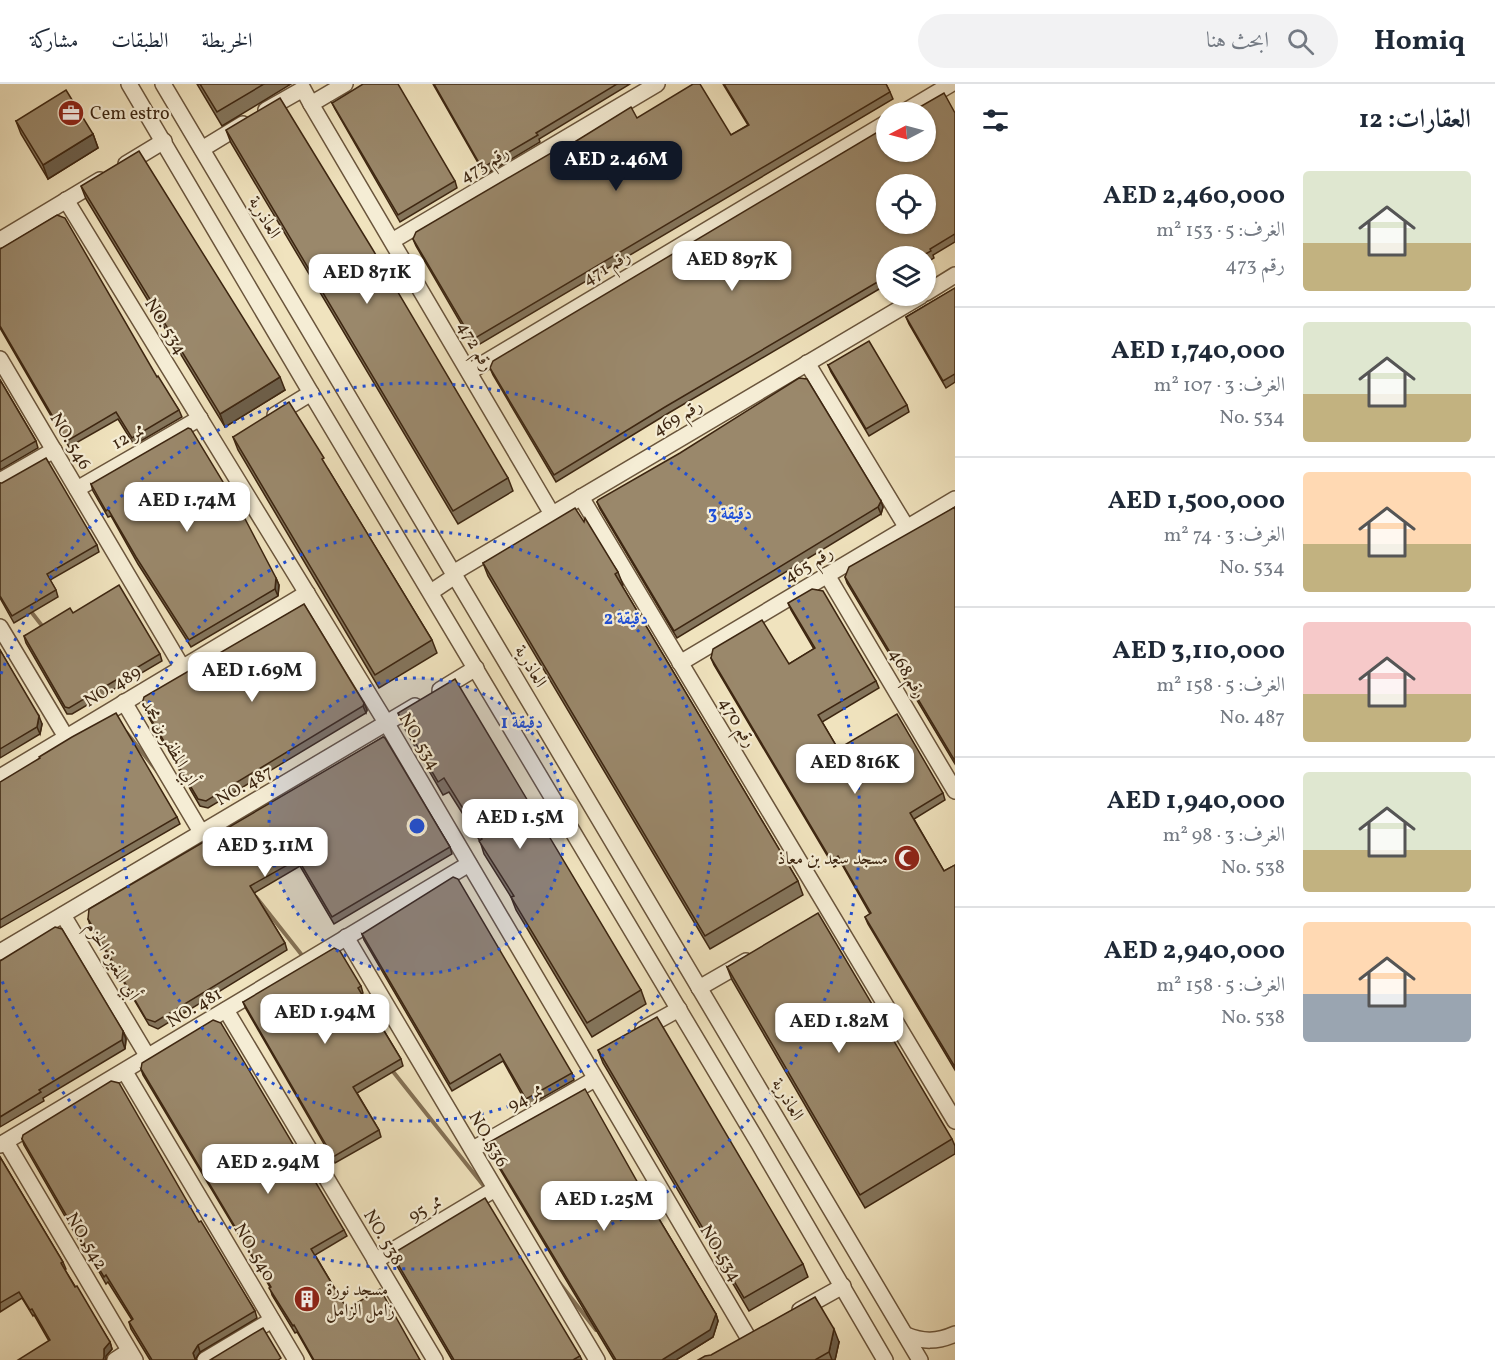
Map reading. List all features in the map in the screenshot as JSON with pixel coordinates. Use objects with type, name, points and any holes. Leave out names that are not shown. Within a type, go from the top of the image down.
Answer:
[{"type":"street","points":[[130,84],[310,393],[431,592],[843,1286],[875,1352],[885,1360]]},
{"type":"street","name":"العاذرية","points":[[163,84],[920,1360]]},
{"type":"street","points":[[202,149],[303,89],[311,104],[345,84]]},
{"type":"street","name":"رقم 473","points":[[392,241],[657,84]]},
{"type":"street","points":[[921,102],[951,84]]},
{"type":"street","name":"رقم 472","points":[[311,104],[552,514]]},
{"type":"street","name":"رقم 471","points":[[469,372],[876,129]]},
{"type":"street","points":[[0,240],[164,141]]},
{"type":"street","name":"NO. 534","points":[[66,200],[200,418],[224,447],[307,593],[469,864],[591,1059],[595,1079],[749,1338]]},
{"type":"street","points":[[936,287],[955,275]]},
{"type":"street","name":"رقم 469","points":[[431,592],[454,575],[552,514],[904,306]]},
{"type":"street","name":"NO. 546","points":[[0,359],[182,667]]},
{"type":"street","points":[[807,363],[907,528]]},
{"type":"street","points":[[260,424],[310,393]]},
{"type":"street","name":"ممر 12","points":[[77,489],[200,418]]},
{"type":"street","points":[[0,481],[54,450]]},
{"type":"street","name":"رقم 470","points":[[581,497],[680,663],[824,915],[955,1121]]},
{"type":"street","name":"رقم 465","points":[[680,663],[955,499]]},
{"type":"street","name":"رقم 468","points":[[827,575],[955,791]]},
{"type":"street","name":"NO. 489","points":[[0,777],[307,593]]},
{"type":"street","points":[[0,627],[66,737]]},
{"type":"street","name":"NO. 487","points":[[0,952],[387,724],[476,668]]},
{"type":"street","name":"أبي المظفر بن محمد","points":[[124,702],[201,832]]},
{"type":"street","name":"NO. 481","points":[[3,1144],[469,864]]},
{"type":"street","name":"أبي المغيرة الحزم","points":[[63,915],[148,1057]]},
{"type":"street","name":"NO. 536","points":[[346,937],[597,1360]]},
{"type":"street","points":[[699,988],[759,953]]},
{"type":"street","points":[[627,1038],[679,1009]]},
{"type":"street","name":"NO. 538","points":[[226,1010],[435,1360]]},
{"type":"street","name":"NO. 540","points":[[124,1072],[296,1360]]},
{"type":"street","name":"ممر 94","points":[[473,1149],[595,1079]]},
{"type":"street","points":[[759,1144],[785,1132]]},
{"type":"street","name":"NO. 542","points":[[3,1144],[132,1355]]},
{"type":"street","name":"ممر 95","points":[[375,1261],[495,1189]]},
{"type":"street","points":[[790,1315],[843,1286]]},
{"type":"street","points":[[206,1360],[273,1320]]},
{"type":"street","points":[[906,1335],[923,1341],[946,1338],[955,1334]]},
{"type":"street","points":[[115,1360],[132,1355]]},
{"type":"building","points":[[200,84],[264,84],[217,112]]},
{"type":"building","points":[[363,84],[398,84],[455,181],[398,215],[332,103]]},
{"type":"building","points":[[434,84],[617,84],[482,168]]},
{"type":"building","points":[[693,84],[700,84],[731,135],[749,125],[724,84],[886,84],[890,92],[477,337],[469,334],[413,239],[416,232],[551,153],[552,156],[631,107],[637,118]]},
{"type":"building","points":[[66,90],[93,134],[43,165],[16,121]]},
{"type":"building","points":[[944,93],[955,113],[955,234],[935,246],[876,246],[876,283],[554,475],[490,368],[493,361],[876,133],[876,162],[936,162],[936,102],[928,102]]},
{"type":"building","points":[[280,98],[508,478],[453,511],[226,130]]},
{"type":"building","points":[[139,151],[280,377],[220,414],[81,186]]},
{"type":"building","points":[[57,215],[65,218],[157,377],[179,410],[132,438],[116,412],[67,441],[0,326],[0,249]]},
{"type":"building","points":[[955,288],[955,374],[943,381],[906,317],[925,306],[936,306],[936,299]]},
{"type":"building","points":[[869,341],[907,405],[866,429],[828,365]]},
{"type":"building","points":[[799,378],[807,379],[881,501],[878,507],[674,631],[597,502]]},
{"type":"building","points":[[0,380],[36,441],[0,462]]},
{"type":"building","points":[[289,402],[432,640],[375,675],[233,437]]},
{"type":"building","points":[[188,428],[191,429],[243,515],[276,578],[275,589],[189,640],[91,484]]},
{"type":"building","points":[[46,458],[97,545],[47,574],[56,590],[12,616],[0,596],[0,483]]},
{"type":"building","points":[[955,507],[955,761],[845,577],[849,567]]},
{"type":"building","points":[[575,508],[584,522],[585,518],[618,572],[615,574],[798,881],[705,936],[483,563]]},
{"type":"building","points":[[119,585],[160,654],[69,708],[65,707],[24,636],[70,608],[73,613]]},
{"type":"building","points":[[812,589],[823,591],[876,681],[818,715],[838,749],[897,714],[943,793],[910,813],[944,871],[955,865],[955,1067],[865,917],[871,913],[838,856],[831,860],[711,658],[713,649],[762,620],[789,664],[815,648],[788,603]]},
{"type":"building","points":[[304,604],[364,703],[363,706],[206,801],[198,799],[142,704],[144,697]]},
{"type":"building","points":[[0,650],[39,716],[37,727],[0,749]]},
{"type":"building","points":[[455,679],[641,990],[587,1023],[511,897],[514,896],[479,841],[482,839],[444,778],[438,782],[398,713]]},
{"type":"building","points":[[116,713],[177,817],[0,920],[0,782],[72,737]]},
{"type":"building","points":[[383,737],[450,847],[332,917],[298,859],[250,886],[285,943],[155,1022],[146,1019],[88,919],[89,909]]},
{"type":"building","points":[[453,877],[458,879],[572,1073],[526,1099],[500,1054],[450,1084],[362,934]]},
{"type":"building","points":[[818,913],[952,1139],[860,1195],[727,967]]},
{"type":"building","points":[[55,927],[62,929],[123,1031],[122,1040],[39,1090],[41,1092],[0,1117],[0,961]]},
{"type":"building","points":[[334,948],[340,951],[361,986],[358,988],[401,1059],[353,1087],[379,1130],[333,1157],[243,1002]]},
{"type":"building","points":[[657,1017],[803,1264],[744,1298],[598,1050]]},
{"type":"building","points":[[213,1020],[221,1023],[344,1230],[311,1249],[347,1309],[380,1289],[420,1360],[314,1360],[269,1288],[271,1287],[141,1069],[142,1063]]},
{"type":"building","points":[[111,1081],[119,1083],[199,1222],[201,1221],[255,1311],[198,1345],[193,1353],[197,1360],[152,1360],[129,1322],[133,1319],[80,1239],[22,1139],[23,1135]]},
{"type":"building","points":[[585,1089],[716,1314],[710,1330],[662,1360],[616,1360],[486,1144]]},
{"type":"building","points":[[0,1157],[63,1262],[61,1263],[75,1287],[77,1286],[110,1342],[104,1349],[103,1360],[18,1360],[50,1340],[19,1292],[0,1303]]},
{"type":"building","points":[[485,1198],[580,1356],[573,1360],[454,1360],[392,1254]]},
{"type":"building","points":[[815,1297],[834,1329],[829,1352],[815,1360],[698,1360],[711,1355]]},
{"type":"building","points":[[263,1328],[281,1358],[278,1360],[210,1360]]},
{"type":"waterway","points":[[29,609],[43,627]]},
{"type":"waterway","points":[[126,732],[157,771]]},
{"type":"waterway","points":[[256,897],[305,959]]},
{"type":"waterway","points":[[391,1069],[487,1190]]},
{"type":"waterway","points":[[558,1281],[596,1330]]},
{"type":"place","name":"Cem estro","points":[[71,113]]},
{"type":"place","name":"مسجد سعد بن معاذ","points":[[907,858]]},
{"type":"place","name":"مسجد نورة زامل الزامل","points":[[307,1299]]}]
